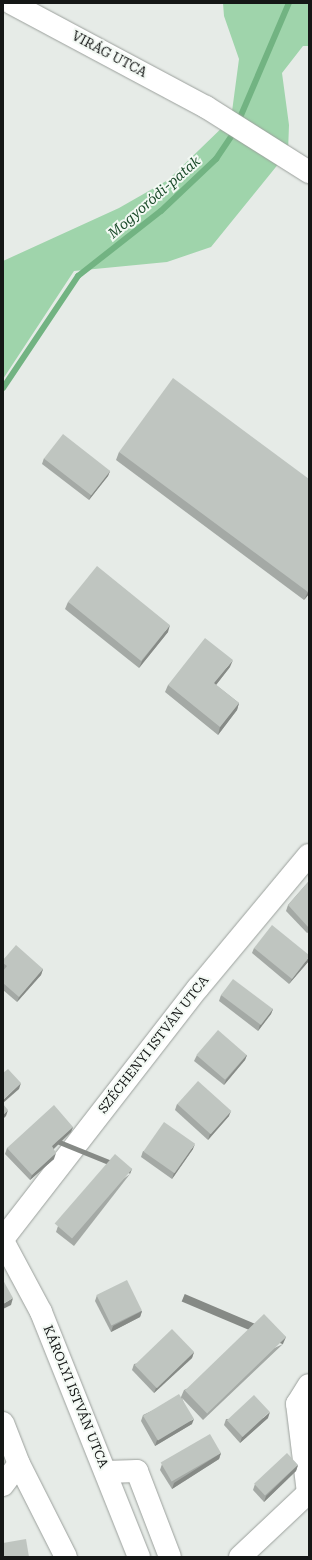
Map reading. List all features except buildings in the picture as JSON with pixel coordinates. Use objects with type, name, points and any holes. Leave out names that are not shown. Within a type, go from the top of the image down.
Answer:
[{"type":"street","name":"VIRÁG UTCA","points":[[11,3],[206,107],[309,172]]},
{"type":"street","name":"SZÉCHENYI ISTVÁN UTCA","points":[[3,1240],[198,988],[309,855]]},
{"type":"street","name":"KÁROLYI ISTVÁN UTCA","points":[[3,1240],[41,1312],[139,1557]]},
{"type":"street","points":[[240,1557],[308,1493],[297,1404],[309,1385]]},
{"type":"street","points":[[3,1423],[19,1464],[66,1557]]},
{"type":"street","points":[[3,1485],[19,1464]]},
{"type":"street","points":[[106,1472],[137,1471],[170,1557]]},
{"type":"green space","points":[[223,3],[309,3],[309,46],[303,46],[282,73],[289,125],[288,152],[211,247],[167,262],[74,271],[3,379],[3,261],[119,208],[168,180],[231,119],[239,59],[224,16]]},
{"type":"waterway","name":"Mogyoródi-patak","points":[[3,388],[78,276],[161,211],[216,159],[233,134],[289,3]]}]
